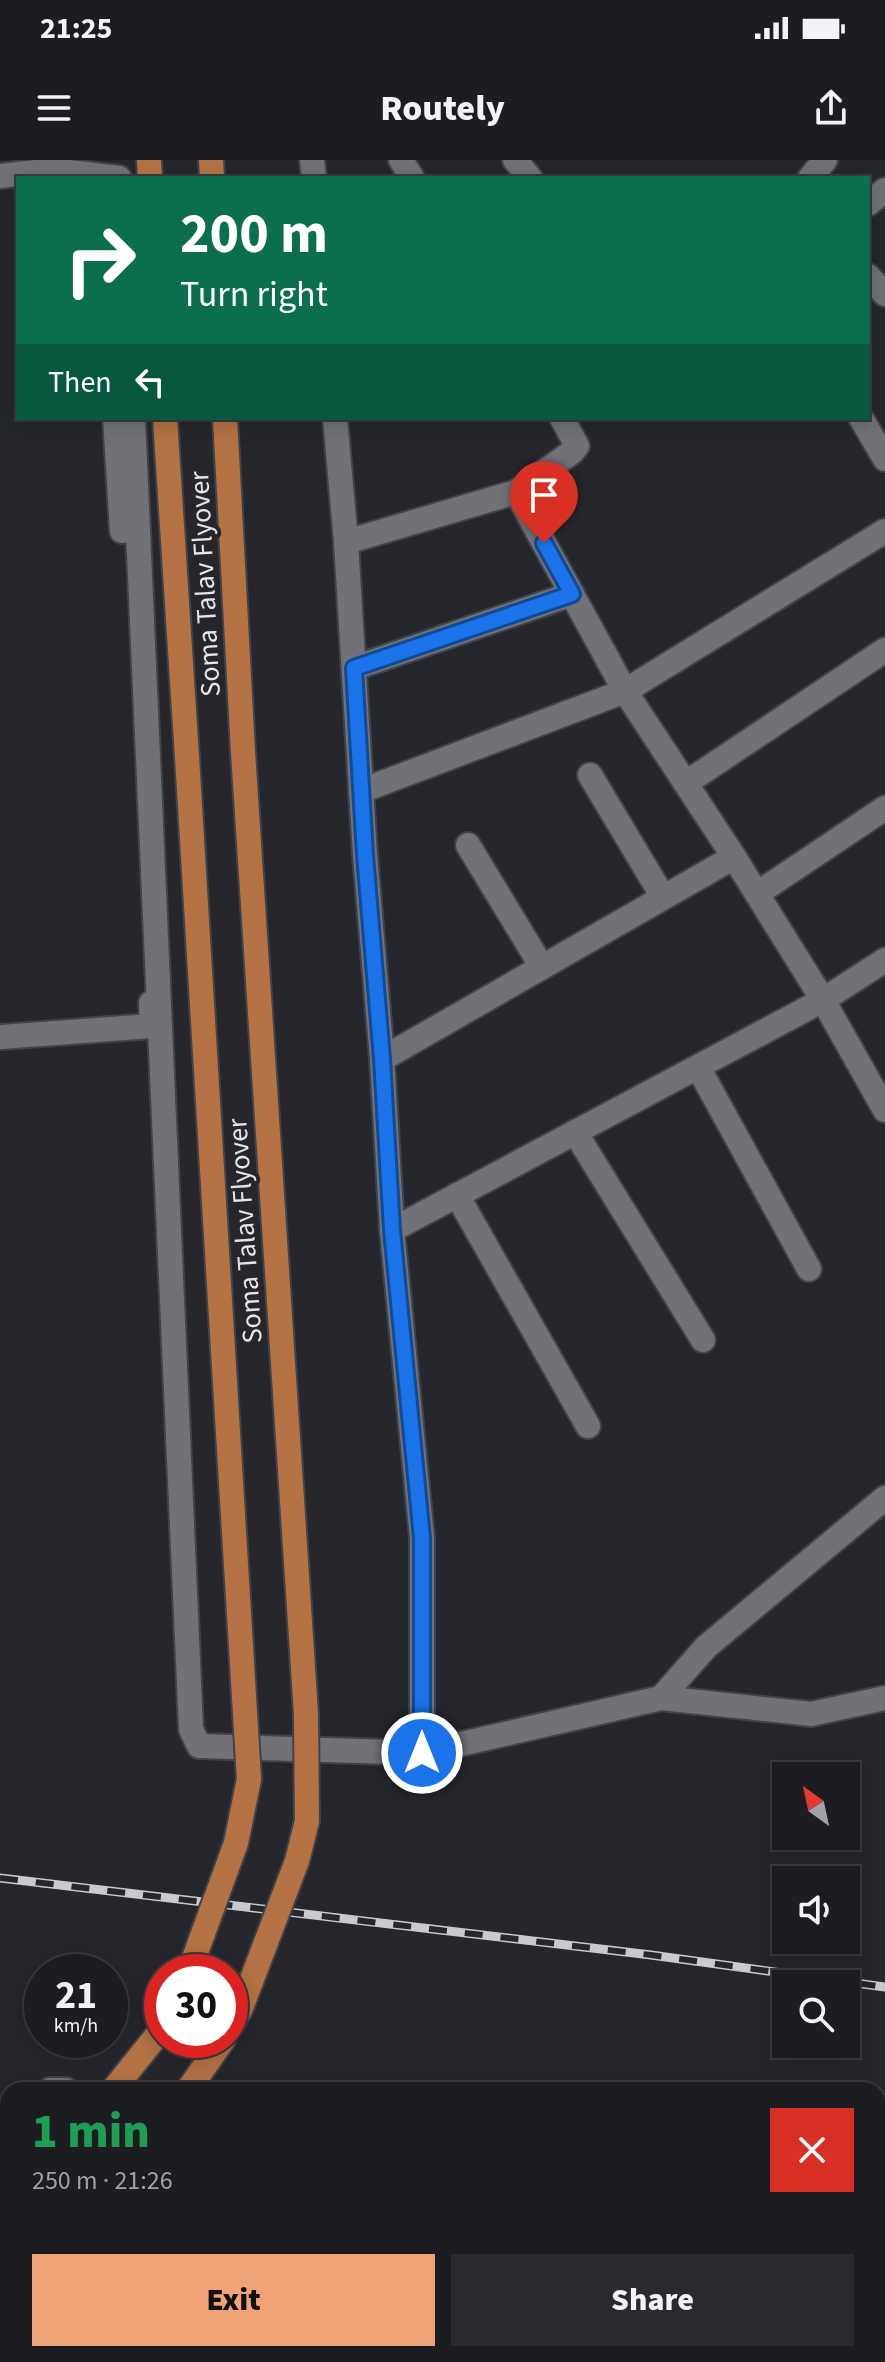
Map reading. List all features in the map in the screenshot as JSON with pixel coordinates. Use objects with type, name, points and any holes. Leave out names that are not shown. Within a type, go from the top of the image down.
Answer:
[{"type":"main road","name":"Soma Talav Flyover","points":[[165,420],[249,1779],[236,1843],[196,1954]]},
{"type":"main road","name":"Soma Talav Flyover","points":[[225,420],[243,752],[306,1714],[307,1821],[297,1861],[248,1990]]},
{"type":"main road","points":[[119,2082],[144,2051]]},
{"type":"main road","points":[[194,2082],[210,2058]]},
{"type":"street","points":[[0,176],[53,170],[108,174],[122,160]]},
{"type":"street","points":[[515,160],[528,176]]},
{"type":"street","points":[[812,176],[825,160]]},
{"type":"street","points":[[0,1037],[152,1026],[115,420]]},
{"type":"street","points":[[133,420],[191,1729],[199,1746],[422,1753],[661,1698],[811,1714],[885,1698]]},
{"type":"street","points":[[335,420],[392,1230],[422,1538],[422,1753]]},
{"type":"street","points":[[346,542],[516,492],[577,446],[563,420]]},
{"type":"street","points":[[862,420],[885,459]]},
{"type":"street","points":[[516,492],[625,691],[758,893],[823,1000],[876,1074],[885,1110]]},
{"type":"street","points":[[361,791],[625,691],[885,531]]},
{"type":"street","points":[[354,668],[572,594]]},
{"type":"street","points":[[686,783],[885,650]]},
{"type":"street","points":[[590,775],[663,897]]},
{"type":"street","points":[[758,893],[885,808]]},
{"type":"street","points":[[468,845],[542,967]]},
{"type":"street","points":[[382,1059],[734,857]]},
{"type":"street","points":[[392,1230],[823,1000],[885,960]]},
{"type":"street","points":[[698,1067],[809,1269]]},
{"type":"street","points":[[575,1132],[703,1340]]},
{"type":"street","points":[[457,1195],[588,1426]]},
{"type":"street","points":[[661,1698],[706,1647],[885,1498]]},
{"type":"railway","points":[[0,1878],[651,1955],[885,1987]]},
{"type":"route","points":[[422,1753],[422,1538],[392,1230],[354,668],[572,594],[544,543]]}]
